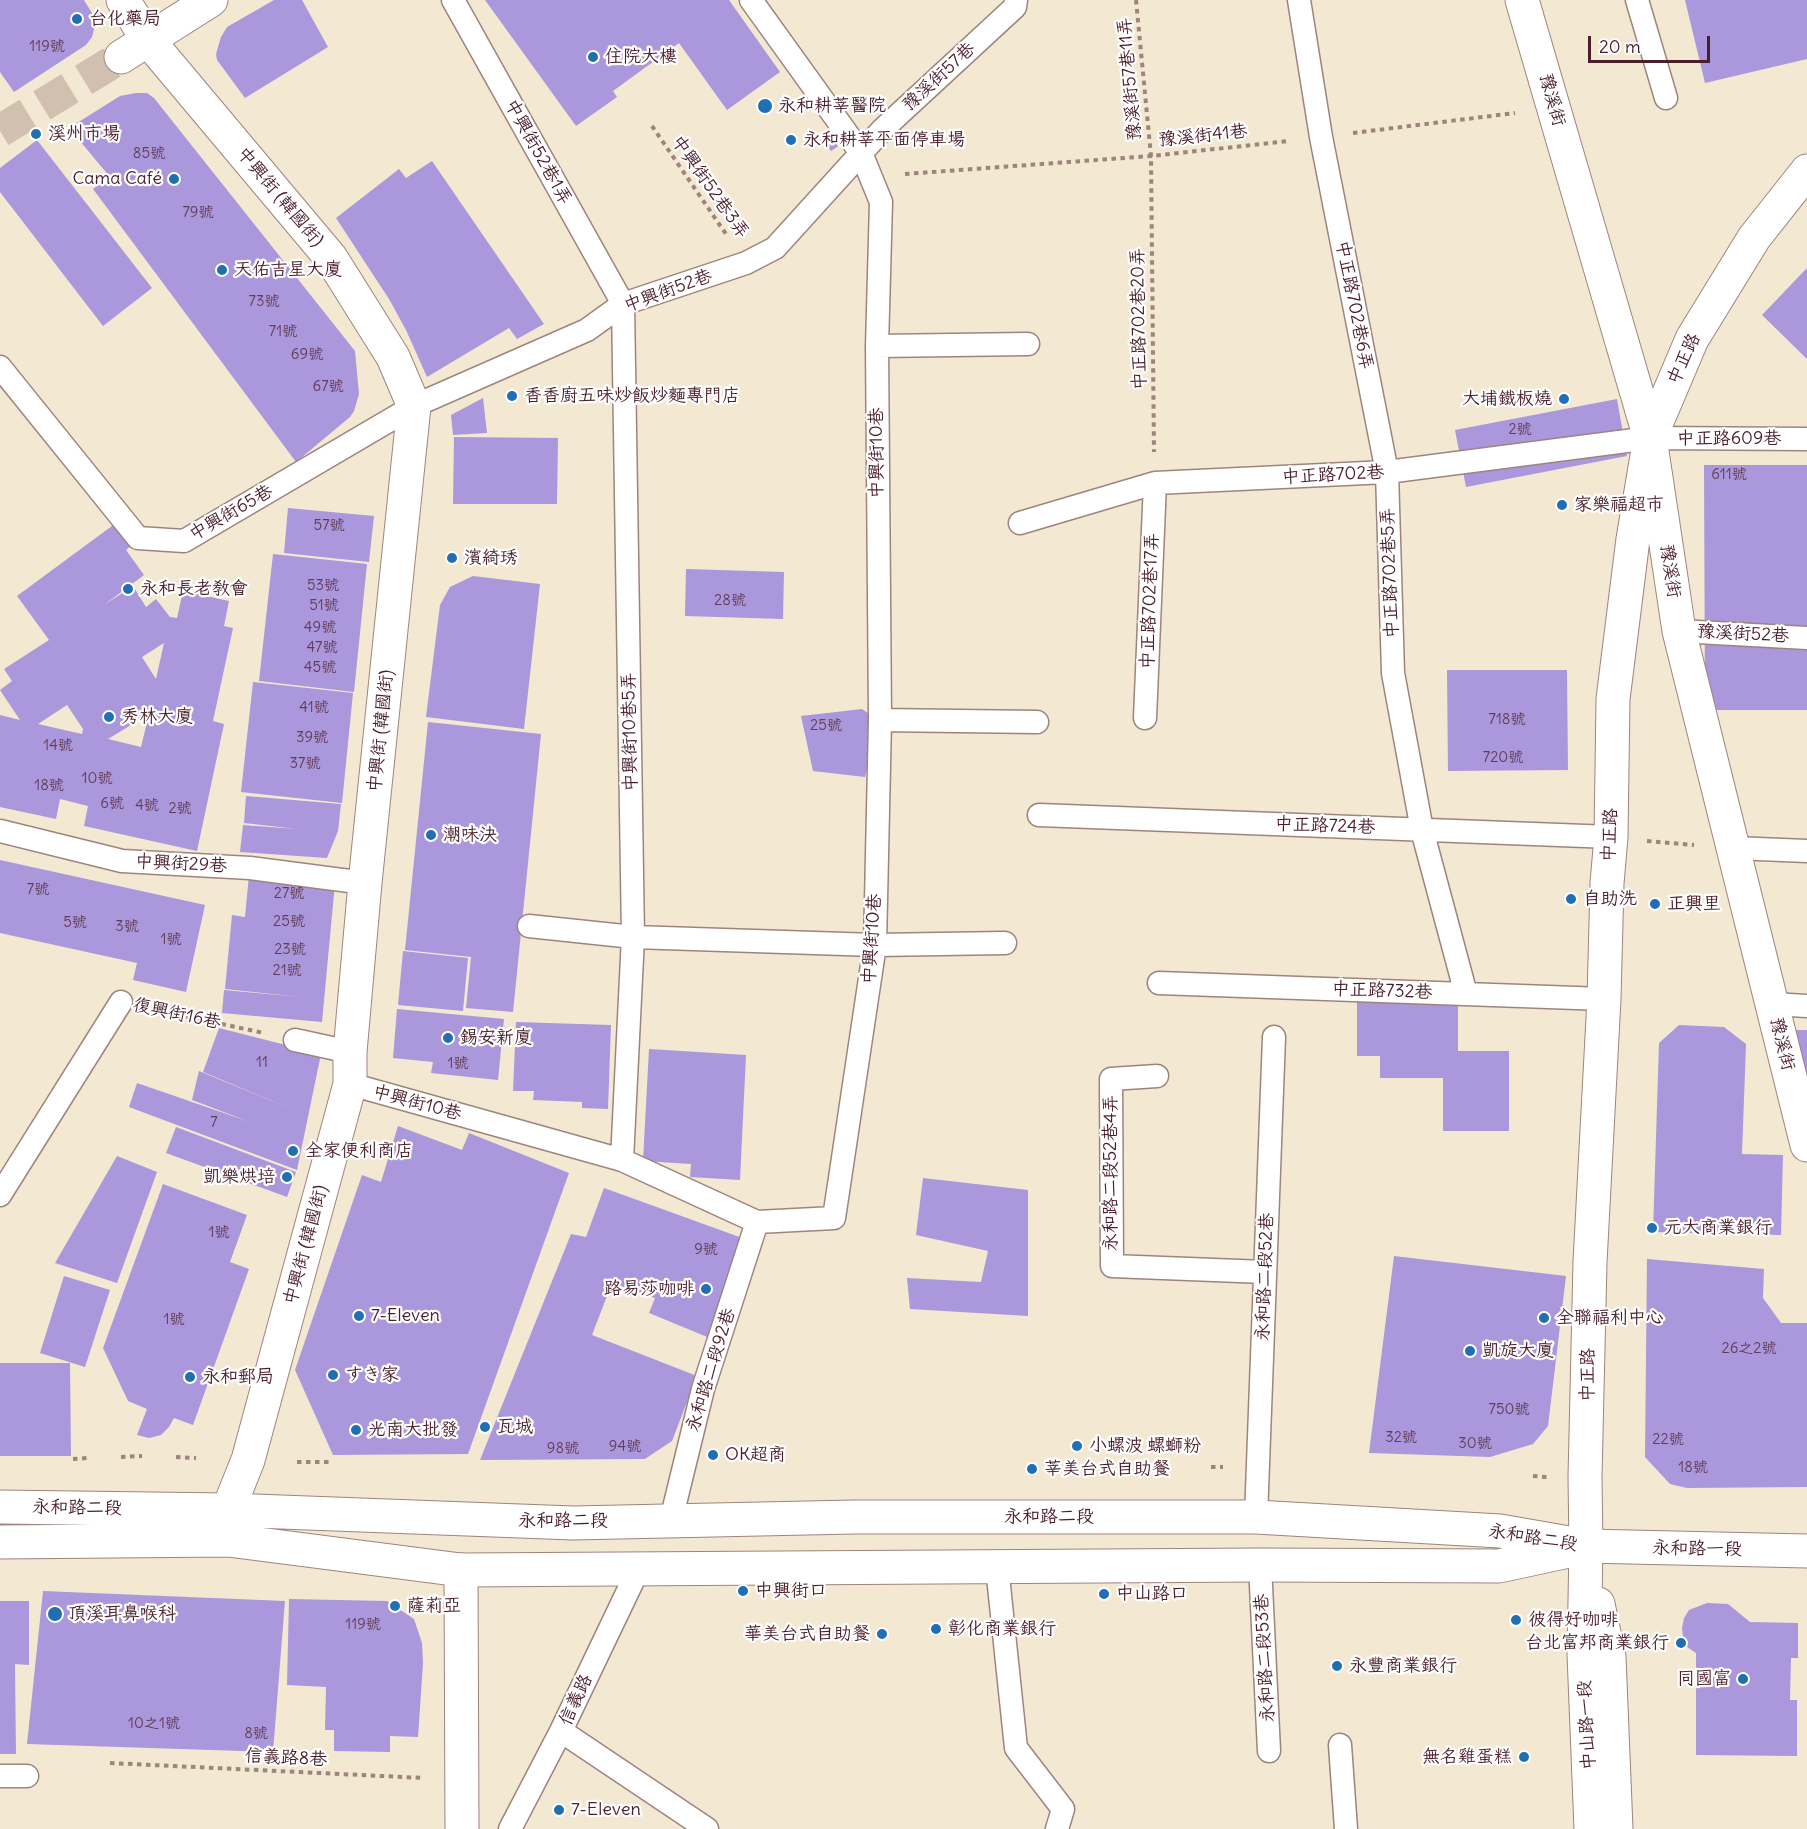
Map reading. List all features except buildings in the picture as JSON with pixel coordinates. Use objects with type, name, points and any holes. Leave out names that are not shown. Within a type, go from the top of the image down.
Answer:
[{"type":"street","name":"中興街 (韓國街)","points":[[123,0],[148,40],[331,258],[393,357],[414,406],[365,883],[350,1052],[350,1084],[248,1460],[228,1525]]},
{"type":"street","points":[[121,57],[211,0]]},
{"type":"street","name":"豫溪街","points":[[1522,0],[1650,438],[1679,631],[1807,1145]]},
{"type":"street","name":"中正路","points":[[1586,1546],[1585,1478],[1590,1262],[1611,837],[1613,699],[1633,539],[1650,438],[1692,339],[1754,238],[1807,171]]},
{"type":"street","name":"永和路二段","points":[[0,1507],[228,1525],[461,1570],[1260,1565],[1499,1566],[1586,1546]]},
{"type":"street","name":"永和路二段","points":[[0,1542],[228,1525],[573,1523],[855,1516],[1256,1517],[1500,1530],[1586,1546]]},
{"type":"street","name":"永和路一段","points":[[1586,1546],[1807,1551]]},
{"type":"street","name":"中山路一段","points":[[1586,1546],[1584,1654],[1591,1829]]},
{"type":"street","name":"中山路一段","points":[[1586,1546],[1609,1657],[1616,1829]]},
{"type":"street","points":[[461,1570],[462,1829]]},
{"type":"lane","name":"中興街52巷1弄","points":[[453,0],[623,304]]},
{"type":"lane","name":"中興街10巷","points":[[350,1084],[622,1160],[757,1222],[834,1218],[875,945],[880,720],[876,346],[881,202],[861,153],[751,0]]},
{"type":"lane","name":"中正路702巷6弄","points":[[1299,0],[1321,137],[1387,472]]},
{"type":"lane","points":[[1637,0],[1666,98]]},
{"type":"lane","name":"豫溪街57巷","points":[[861,153],[1014,2]]},
{"type":"lane","name":"中興街52巷","points":[[414,406],[587,330],[623,304],[746,263],[775,248],[861,153]]},
{"type":"lane","name":"中興街10巷5弄","points":[[622,1160],[633,937],[623,304]]},
{"type":"lane","points":[[876,346],[1028,345]]},
{"type":"lane","name":"中興街65巷","points":[[0,367],[138,538],[184,541],[414,406]]},
{"type":"lane","name":"中正路609巷","points":[[1650,438],[1807,439]]},
{"type":"lane","name":"中正路702巷","points":[[1020,523],[1155,483],[1387,472],[1650,438]]},
{"type":"lane","name":"中正路702巷5弄","points":[[1387,472],[1394,673],[1422,830],[1466,994]]},
{"type":"lane","name":"中正路702巷17弄","points":[[1145,718],[1155,483]]},
{"type":"lane","name":"豫溪街52巷","points":[[1679,631],[1807,638]]},
{"type":"lane","points":[[880,720],[1037,722]]},
{"type":"lane","name":"中正路724巷","points":[[1039,815],[1611,837]]},
{"type":"lane","name":"中興街29巷","points":[[0,831],[122,861],[250,867],[365,883]]},
{"type":"lane","points":[[1734,848],[1807,851]]},
{"type":"lane","points":[[530,926],[633,937],[875,945],[1005,943]]},
{"type":"lane","name":"中正路732巷","points":[[1160,983],[1604,999]]},
{"type":"lane","name":"復興街16巷","points":[[0,1195],[121,1002]]},
{"type":"lane","points":[[1772,1004],[1807,1006]]},
{"type":"lane","name":"永和路二段52巷","points":[[1256,1517],[1274,1037]]},
{"type":"lane","points":[[295,1040],[350,1052]]},
{"type":"lane","name":"永和路二段52巷4弄","points":[[1157,1076],[1111,1079],[1112,1266],[1265,1272]]},
{"type":"lane","name":"永和路二段92巷","points":[[671,1520],[703,1389],[757,1222]]},
{"type":"lane","name":"永和路二段53巷","points":[[1260,1565],[1269,1751]]},
{"type":"lane","points":[[998,1567],[1016,1748],[1063,1809],[1057,1829]]},
{"type":"lane","name":"信義路","points":[[510,1829],[561,1731],[639,1569]]},
{"type":"lane","points":[[561,1731],[707,1829]]},
{"type":"lane","points":[[1340,1745],[1346,1829]]},
{"type":"lane","points":[[0,1776],[27,1776]]},
{"type":"path","name":"豫溪街57巷11弄","points":[[1136,0],[1151,156]]},
{"type":"path","name":"豫溪街41巷","points":[[861,153],[889,176],[1151,156],[1554,108]]},
{"type":"path","name":"中興街52巷3弄","points":[[651,126],[746,263]]},
{"type":"path","name":"中正路702巷20弄","points":[[1151,156],[1155,483]]},
{"type":"path","points":[[1611,837],[1734,848]]},
{"type":"path","name":"復興街16巷","points":[[121,1002],[295,1040]]},
{"type":"path","points":[[120,1457],[142,1456]]},
{"type":"path","points":[[176,1457],[196,1458]]},
{"type":"path","points":[[73,1459],[88,1458]]},
{"type":"path","points":[[297,1462],[330,1462]]},
{"type":"path","points":[[1211,1467],[1223,1467]]},
{"type":"path","name":"信義路8巷","points":[[110,1763],[461,1779]]},
{"type":"tunnel","points":[[0,131],[121,57]]},
{"type":"place","name":"台化藥局","points":[[77,19]]},
{"type":"place","name":"住院大樓","points":[[593,57]]},
{"type":"place","name":"永和耕莘醫院","points":[[765,106]]},
{"type":"place","name":"溪州市場","points":[[36,134]]},
{"type":"place","name":"永和耕莘平面停車場","points":[[791,140]]},
{"type":"place","name":"Cama Café","points":[[174,179]]},
{"type":"place","name":"天佑吉星大廈","points":[[222,270]]},
{"type":"place","name":"香香廚五味炒飯炒麵專門店","points":[[512,396]]},
{"type":"place","name":"大埔鐵板燒","points":[[1564,399]]},
{"type":"place","name":"家樂福超市","points":[[1562,505]]},
{"type":"place","name":"濱綺琇","points":[[452,558]]},
{"type":"place","name":"永和長老教會","points":[[128,589]]},
{"type":"place","name":"秀林大廈","points":[[109,717]]},
{"type":"place","name":"潮味決","points":[[431,835]]},
{"type":"place","name":"自助洗","points":[[1571,899]]},
{"type":"place","name":"正興里","points":[[1655,904]]},
{"type":"place","name":"錫安新廈","points":[[448,1038]]},
{"type":"place","name":"全家便利商店","points":[[293,1151]]},
{"type":"place","name":"凱樂烘培","points":[[287,1177]]},
{"type":"place","name":"元大商業銀行","points":[[1652,1228]]},
{"type":"place","name":"路易莎咖啡","points":[[706,1289]]},
{"type":"place","name":"7-Eleven","points":[[359,1316]]},
{"type":"place","name":"全聯福利中心","points":[[1544,1318]]},
{"type":"place","name":"凱旋大廈","points":[[1470,1351]]},
{"type":"place","name":"すき家","points":[[333,1375]]},
{"type":"place","name":"永和郵局","points":[[190,1377]]},
{"type":"place","name":"瓦城","points":[[485,1427]]},
{"type":"place","name":"光南大批發","points":[[356,1430]]},
{"type":"place","name":"小螺波 螺螄粉","points":[[1077,1446]]},
{"type":"place","name":"OK超商","points":[[713,1455]]},
{"type":"place","name":"莘美台式自助餐","points":[[1032,1469]]},
{"type":"place","name":"中興街口","points":[[743,1591]]},
{"type":"place","name":"中山路口","points":[[1104,1594]]},
{"type":"place","name":"薩莉亞","points":[[395,1606]]},
{"type":"place","name":"頂溪耳鼻喉科","points":[[55,1614]]},
{"type":"place","name":"彼得好咖啡","points":[[1516,1620]]},
{"type":"place","name":"彰化商業銀行","points":[[936,1629]]},
{"type":"place","name":"華美台式自助餐","points":[[882,1634]]},
{"type":"place","name":"台北富邦商業銀行","points":[[1681,1643]]},
{"type":"place","name":"永豐商業銀行","points":[[1337,1666]]},
{"type":"place","name":"同國富","points":[[1743,1679]]},
{"type":"place","name":"無名雞蛋糕","points":[[1524,1757]]},
{"type":"place","name":"7-Εleven","points":[[559,1810]]}]
